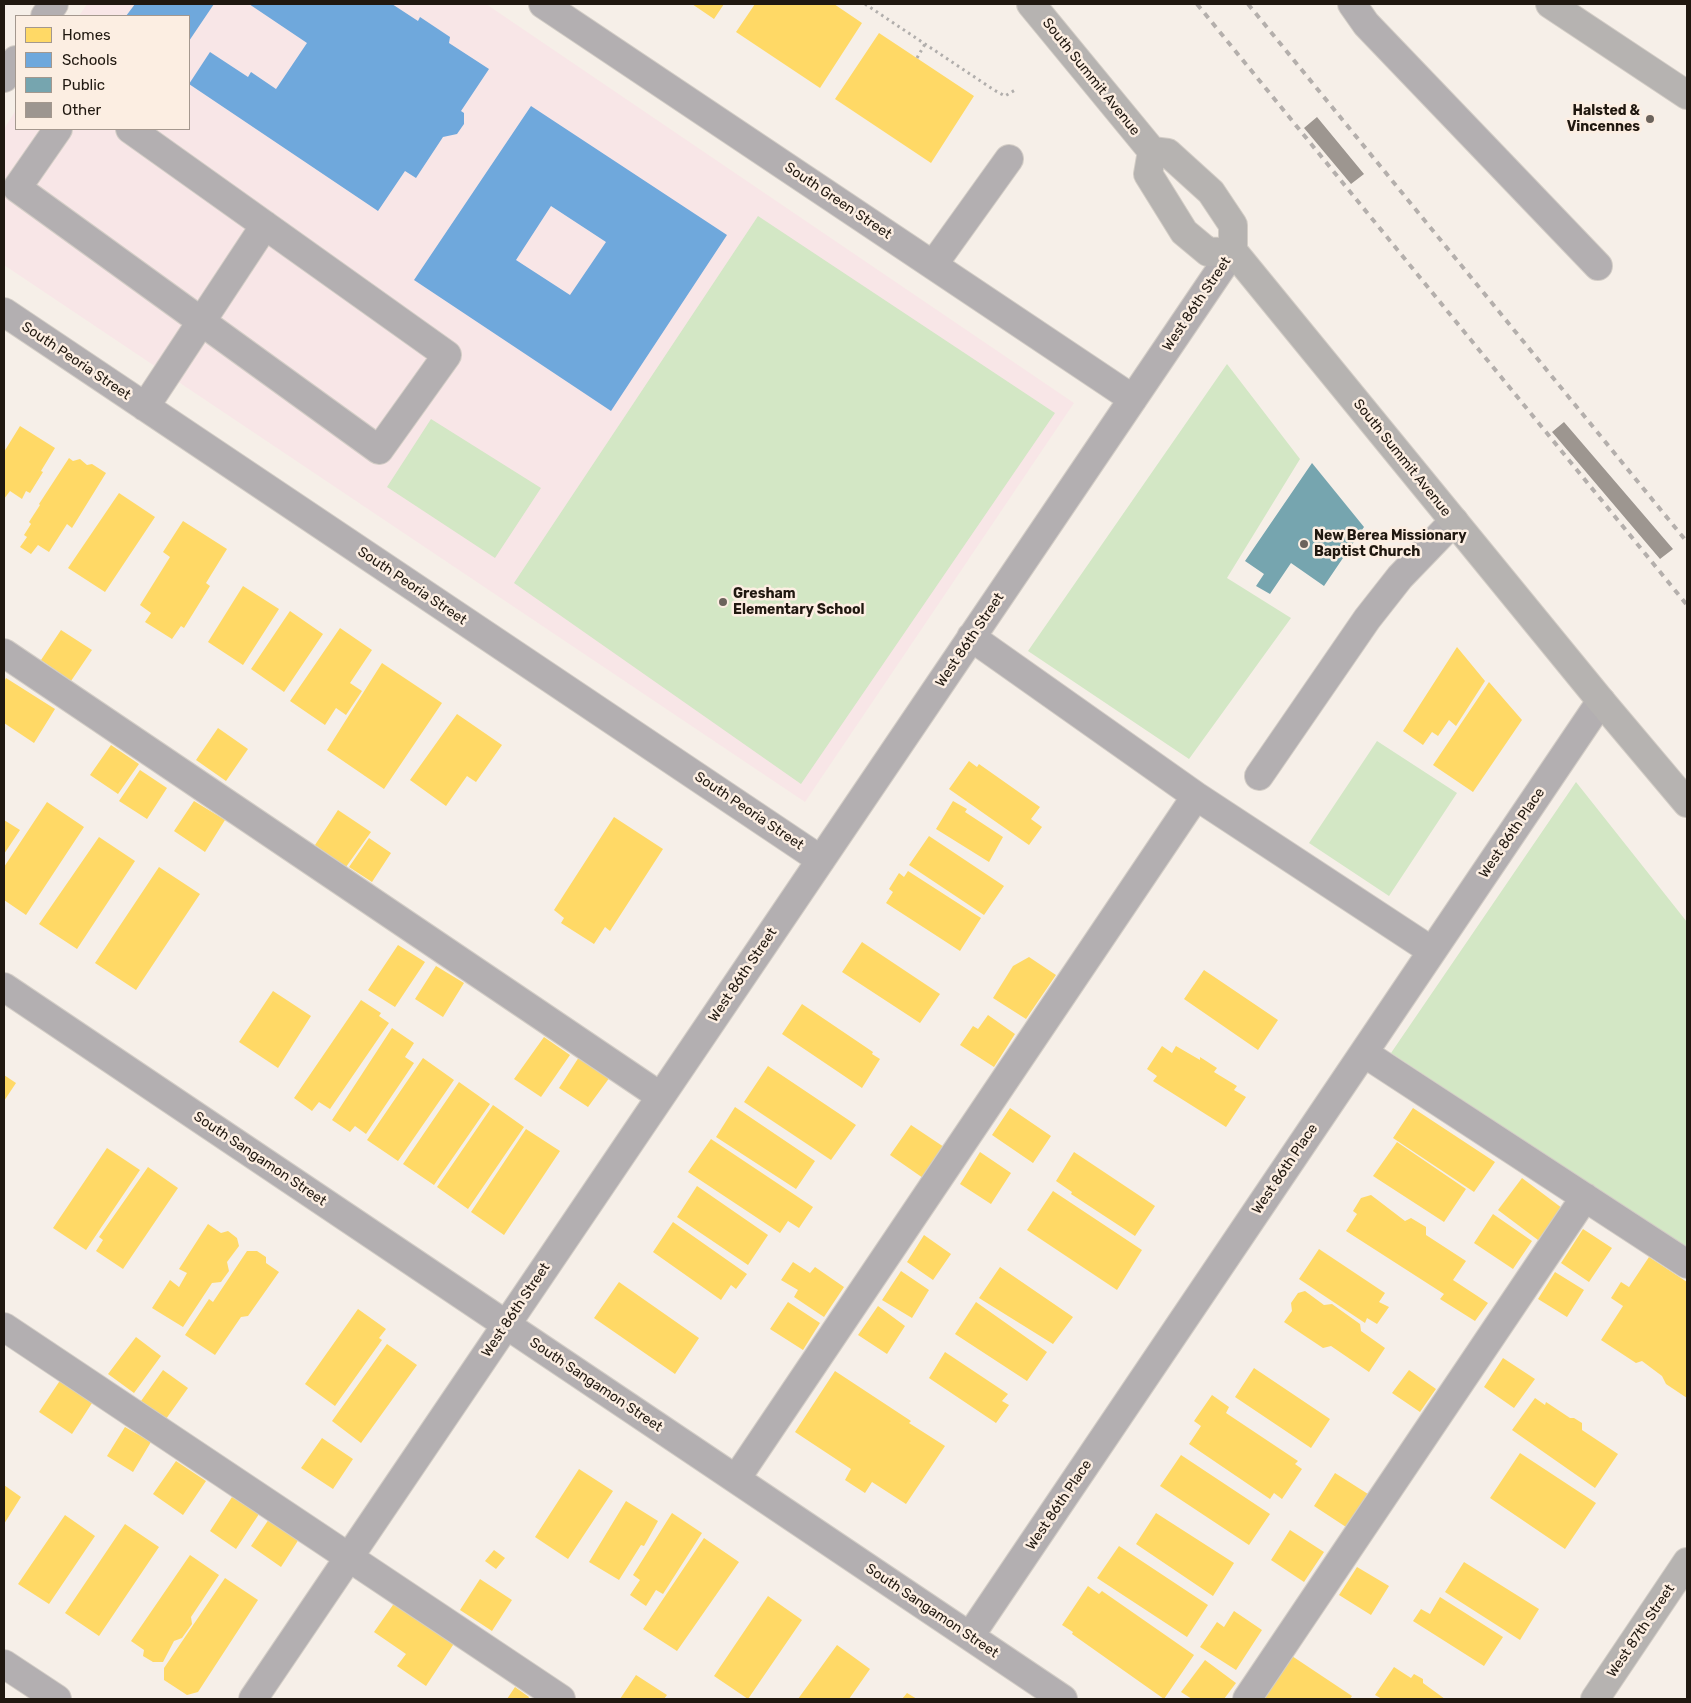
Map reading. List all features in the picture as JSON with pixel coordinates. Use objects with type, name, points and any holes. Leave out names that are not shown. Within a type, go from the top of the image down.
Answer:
[{"type":"main road","name":"South Summit Avenue","points":[[1031,4],[1152,151]]},
{"type":"main road","points":[[1550,4],[1687,95]]},
{"type":"main road","points":[[1152,151],[1168,153],[1211,192],[1233,225],[1234,251],[1208,252],[1184,232],[1148,174],[1152,151]]},
{"type":"main road","name":"South Summit Avenue","points":[[1234,251],[1601,701],[1687,803]]},
{"type":"main road","name":"West 87th Street","points":[[1595,1699],[1687,1562]]},
{"type":"street","name":"South Green Street","points":[[542,4],[1133,399]]},
{"type":"street","points":[[1352,4],[1366,24],[1598,266]]},
{"type":"street","points":[[4,78],[15,62]]},
{"type":"street","points":[[57,130],[17,188],[379,450],[447,356],[131,130]]},
{"type":"street","points":[[933,265],[1009,159]]},
{"type":"street","points":[[145,407],[265,225]]},
{"type":"street","name":"West 86th Street","points":[[253,1699],[1234,251]]},
{"type":"street","name":"South Peoria Street","points":[[4,312],[821,860]]},
{"type":"street","points":[[1259,776],[1367,619],[1400,577],[1454,521]]},
{"type":"street","points":[[971,637],[1196,796],[1432,951]]},
{"type":"street","points":[[4,653],[660,1096]]},
{"type":"street","name":"West 86th Place","points":[[970,1636],[1601,701]]},
{"type":"street","points":[[736,1479],[1196,796]]},
{"type":"street","name":"South Sangamon Street","points":[[4,988],[1063,1699]]},
{"type":"street","points":[[1364,1053],[1687,1264]]},
{"type":"street","points":[[1246,1699],[1586,1197]]},
{"type":"street","points":[[4,1328],[561,1699]]},
{"type":"street","points":[[4,1664],[57,1699]]},
{"type":"path","points":[[865,4],[994,90],[1005,96],[1015,90]]},
{"type":"path","points":[[917,58],[925,44]]},
{"type":"shaded area","name":"Gresham Elementary School","points":[[87,4],[486,4],[1074,403],[805,802],[4,265],[4,129],[15,112],[15,130],[190,130],[190,15],[80,15]]},
{"type":"green space","points":[[758,216],[1055,413],[801,784],[514,583]]},
{"type":"green space","points":[[1227,364],[1300,459],[1227,578],[1291,618],[1189,759],[1028,651]]},
{"type":"green space","points":[[431,419],[541,488],[495,558],[387,487]]},
{"type":"green space","points":[[1377,741],[1457,793],[1389,896],[1309,843]]},
{"type":"green space","points":[[1576,782],[1687,922],[1687,1248],[1391,1053]]},
{"type":"building: Homes","points":[[692,4],[724,4],[714,19]]},
{"type":"building: Homes","points":[[755,4],[834,4],[862,23],[820,88],[736,32]]},
{"type":"building: Homes","points":[[879,33],[974,96],[931,163],[835,99]]},
{"type":"building: Homes","points":[[20,426],[55,448],[30,493],[26,491],[22,499],[10,491],[4,499],[4,452]]},
{"type":"building: Homes","points":[[69,458],[73,461],[80,459],[87,465],[92,464],[106,473],[72,528],[67,524],[49,552],[38,545],[31,554],[20,547],[27,537],[24,535],[31,524],[29,522]]},
{"type":"building: Homes","points":[[119,493],[155,517],[105,592],[68,568]]},
{"type":"building: Homes","points":[[183,521],[227,549],[206,583],[210,586],[184,628],[181,626],[172,639],[145,622],[151,613],[140,605],[170,557],[163,552]]},
{"type":"building: Homes","points":[[243,586],[279,609],[243,665],[208,642]]},
{"type":"building: Homes","points":[[290,611],[323,634],[284,692],[251,669]]},
{"type":"building: Homes","points":[[340,628],[372,650],[350,683],[362,691],[346,715],[336,708],[325,725],[290,701]]},
{"type":"building: Homes","points":[[61,630],[92,650],[71,681],[41,660]]},
{"type":"building: Homes","points":[[1457,647],[1485,681],[1456,726],[1449,720],[1438,736],[1432,732],[1423,745],[1403,731]]},
{"type":"building: Homes","points":[[382,663],[442,703],[384,789],[327,750]]},
{"type":"building: Homes","points":[[6,678],[55,709],[34,743],[4,723],[4,682]]},
{"type":"building: Homes","points":[[1489,682],[1522,720],[1473,792],[1433,765]]},
{"type":"building: Homes","points":[[457,714],[502,745],[476,782],[467,776],[446,806],[410,780]]},
{"type":"building: Homes","points":[[218,728],[248,749],[226,781],[196,760]]},
{"type":"building: Homes","points":[[111,745],[139,764],[118,794],[90,775]]},
{"type":"building: Homes","points":[[969,761],[977,767],[979,764],[1040,807],[1031,819],[1042,827],[1029,845],[949,789]]},
{"type":"building: Homes","points":[[140,770],[167,788],[147,819],[119,801]]},
{"type":"building: Homes","points":[[194,801],[225,820],[205,852],[174,831]]},
{"type":"building: Homes","points":[[953,801],[967,809],[965,812],[1003,837],[989,862],[936,829]]},
{"type":"building: Homes","points":[[47,802],[84,827],[26,915],[4,900],[4,867]]},
{"type":"building: Homes","points":[[338,810],[371,832],[346,867],[315,845]]},
{"type":"building: Homes","points":[[614,817],[663,849],[610,931],[605,927],[594,944],[561,923],[564,918],[554,910]]},
{"type":"building: Homes","points":[[4,820],[20,830],[4,854]]},
{"type":"building: Homes","points":[[929,836],[1004,886],[984,915],[909,865]]},
{"type":"building: Homes","points":[[99,837],[135,861],[77,949],[39,924]]},
{"type":"building: Homes","points":[[369,838],[391,853],[372,882],[349,867]]},
{"type":"building: Homes","points":[[159,867],[200,894],[136,990],[95,963]]},
{"type":"building: Homes","points":[[908,871],[981,918],[960,951],[886,903],[893,892],[889,889],[899,873],[904,877]]},
{"type":"building: Homes","points":[[862,942],[940,994],[920,1023],[842,972]]},
{"type":"building: Homes","points":[[398,945],[425,962],[395,1007],[368,990]]},
{"type":"building: Homes","points":[[1029,957],[1056,975],[1026,1019],[993,998],[1013,966]]},
{"type":"building: Homes","points":[[436,966],[464,983],[443,1017],[415,999]]},
{"type":"building: Homes","points":[[1204,970],[1278,1020],[1258,1050],[1184,999]]},
{"type":"building: Homes","points":[[273,991],[311,1016],[278,1068],[239,1042]]},
{"type":"building: Homes","points":[[361,1000],[381,1013],[379,1016],[389,1023],[330,1109],[319,1102],[312,1111],[294,1098]]},
{"type":"building: Homes","points":[[802,1004],[873,1052],[872,1054],[880,1059],[862,1088],[782,1034]]},
{"type":"building: Homes","points":[[988,1015],[1015,1034],[994,1067],[960,1045],[973,1026],[978,1029]]},
{"type":"building: Homes","points":[[392,1028],[414,1043],[405,1057],[414,1063],[366,1134],[355,1126],[350,1132],[332,1120]]},
{"type":"building: Homes","points":[[544,1037],[570,1055],[541,1097],[514,1079]]},
{"type":"building: Homes","points":[[1162,1046],[1172,1053],[1176,1046],[1200,1060],[1200,1057],[1217,1068],[1214,1072],[1237,1086],[1234,1090],[1246,1097],[1226,1127],[1153,1081],[1157,1076],[1147,1069]]},
{"type":"building: Homes","points":[[579,1057],[610,1077],[588,1107],[559,1088]]},
{"type":"building: Homes","points":[[423,1058],[454,1080],[398,1161],[367,1140]]},
{"type":"building: Homes","points":[[768,1066],[856,1125],[831,1160],[744,1102]]},
{"type":"building: Homes","points":[[4,1075],[16,1083],[4,1101]]},
{"type":"building: Homes","points":[[459,1082],[490,1104],[434,1185],[403,1164]]},
{"type":"building: Homes","points":[[493,1105],[524,1127],[468,1209],[437,1187]]},
{"type":"building: Homes","points":[[735,1107],[815,1161],[796,1189],[716,1137]]},
{"type":"building: Homes","points":[[1010,1108],[1051,1136],[1033,1163],[992,1135]]},
{"type":"building: Homes","points":[[1413,1108],[1495,1162],[1474,1192],[1393,1138]]},
{"type":"building: Homes","points":[[911,1125],[944,1147],[923,1178],[890,1155]]},
{"type":"building: Homes","points":[[526,1129],[560,1151],[504,1235],[471,1212]]},
{"type":"building: Homes","points":[[711,1139],[813,1207],[799,1228],[788,1221],[780,1233],[688,1172]]},
{"type":"building: Homes","points":[[1397,1142],[1466,1189],[1444,1222],[1373,1176]]},
{"type":"building: Homes","points":[[107,1148],[140,1170],[86,1250],[53,1228]]},
{"type":"building: Homes","points":[[980,1152],[1011,1173],[991,1204],[960,1184]]},
{"type":"building: Homes","points":[[1074,1152],[1155,1206],[1135,1236],[1071,1194],[1072,1192],[1056,1181]]},
{"type":"building: Homes","points":[[148,1167],[178,1188],[123,1269],[96,1251],[103,1240],[99,1237]]},
{"type":"building: Homes","points":[[1522,1178],[1562,1208],[1538,1240],[1498,1210]]},
{"type":"building: Homes","points":[[697,1186],[768,1235],[748,1265],[677,1217]]},
{"type":"building: Homes","points":[[1053,1191],[1142,1250],[1117,1290],[1027,1230]]},
{"type":"building: Homes","points":[[1371,1195],[1405,1221],[1411,1218],[1426,1227],[1426,1235],[1466,1261],[1453,1280],[1488,1303],[1475,1321],[1440,1299],[1444,1294],[1346,1231],[1357,1214],[1353,1211],[1361,1198]]},
{"type":"building: Homes","points":[[1493,1214],[1532,1241],[1513,1269],[1474,1243]]},
{"type":"building: Homes","points":[[673,1222],[747,1274],[736,1289],[731,1285],[721,1300],[653,1252]]},
{"type":"building: Homes","points":[[208,1224],[221,1233],[228,1231],[237,1238],[239,1246],[227,1262],[229,1271],[221,1282],[212,1283],[183,1327],[152,1308],[170,1280],[179,1287],[187,1273],[179,1269]]},
{"type":"building: Homes","points":[[1583,1229],[1612,1248],[1589,1282],[1561,1263]]},
{"type":"building: Homes","points":[[924,1235],[951,1254],[933,1280],[907,1262]]},
{"type":"building: Homes","points":[[1319,1249],[1385,1293],[1379,1302],[1389,1307],[1377,1324],[1367,1318],[1365,1323],[1299,1279]]},
{"type":"building: Homes","points":[[247,1251],[257,1251],[266,1257],[266,1263],[279,1272],[248,1316],[241,1317],[215,1355],[185,1335],[209,1299],[213,1302]]},
{"type":"building: Homes","points":[[1649,1257],[1687,1282],[1687,1398],[1666,1384],[1662,1376],[1642,1361],[1636,1363],[1601,1340],[1623,1306],[1611,1298],[1621,1282],[1629,1287]]},
{"type":"building: Homes","points":[[793,1262],[810,1273],[815,1267],[844,1287],[824,1317],[794,1297],[798,1290],[781,1280]]},
{"type":"building: Homes","points":[[1000,1267],[1073,1317],[1053,1344],[979,1298]]},
{"type":"building: Homes","points":[[901,1271],[929,1290],[912,1318],[882,1300]]},
{"type":"building: Homes","points":[[1555,1272],[1584,1290],[1567,1317],[1538,1299]]},
{"type":"building: Homes","points":[[619,1282],[699,1338],[675,1374],[594,1318]]},
{"type":"building: Homes","points":[[1305,1291],[1324,1305],[1332,1304],[1360,1324],[1361,1331],[1385,1348],[1369,1372],[1331,1346],[1323,1348],[1284,1322],[1292,1311],[1291,1303],[1298,1293]]},
{"type":"building: Homes","points":[[788,1302],[820,1323],[803,1350],[770,1329]]},
{"type":"building: Homes","points":[[976,1302],[1047,1352],[1027,1381],[955,1334]]},
{"type":"building: Homes","points":[[878,1306],[905,1326],[887,1354],[858,1335]]},
{"type":"building: Homes","points":[[358,1309],[386,1329],[379,1338],[382,1340],[335,1406],[305,1384]]},
{"type":"building: Homes","points":[[136,1337],[161,1356],[134,1393],[108,1374]]},
{"type":"building: Homes","points":[[387,1344],[417,1365],[361,1443],[332,1421]]},
{"type":"building: Homes","points":[[945,1352],[1008,1394],[1002,1401],[1009,1405],[996,1423],[929,1378]]},
{"type":"building: Homes","points":[[1503,1358],[1535,1379],[1514,1408],[1484,1387]]},
{"type":"building: Homes","points":[[1254,1368],[1330,1419],[1311,1448],[1235,1397]]},
{"type":"building: Homes","points":[[163,1370],[188,1388],[166,1419],[141,1401]]},
{"type":"building: Homes","points":[[1409,1370],[1436,1389],[1420,1412],[1392,1393]]},
{"type":"building: Homes","points":[[835,1371],[911,1421],[909,1423],[945,1446],[906,1504],[872,1482],[865,1493],[845,1480],[851,1469],[795,1432]]},
{"type":"building: Homes","points":[[61,1379],[94,1400],[72,1434],[39,1412]]},
{"type":"building: Homes","points":[[1212,1395],[1229,1407],[1226,1413],[1298,1461],[1295,1464],[1302,1469],[1282,1499],[1274,1493],[1270,1499],[1189,1444],[1201,1426],[1194,1421]]},
{"type":"building: Homes","points":[[1535,1398],[1545,1405],[1546,1402],[1570,1418],[1574,1418],[1582,1423],[1582,1430],[1618,1454],[1595,1488],[1512,1430]]},
{"type":"building: Homes","points":[[125,1427],[151,1442],[133,1472],[107,1456]]},
{"type":"building: Homes","points":[[322,1438],[353,1459],[333,1489],[301,1468]]},
{"type":"building: Homes","points":[[1520,1453],[1596,1503],[1565,1549],[1490,1498]]},
{"type":"building: Homes","points":[[1181,1455],[1270,1514],[1249,1545],[1160,1486]]},
{"type":"building: Homes","points":[[176,1461],[206,1481],[183,1515],[153,1494]]},
{"type":"building: Homes","points":[[579,1469],[613,1491],[568,1559],[535,1537]]},
{"type":"building: Homes","points":[[1335,1473],[1368,1494],[1346,1527],[1314,1506]]},
{"type":"building: Homes","points":[[4,1485],[21,1497],[4,1524]]},
{"type":"building: Homes","points":[[232,1497],[259,1514],[236,1549],[210,1531]]},
{"type":"building: Homes","points":[[626,1501],[658,1521],[644,1546],[641,1545],[619,1580],[589,1562]]},
{"type":"building: Homes","points":[[672,1513],[702,1533],[663,1594],[656,1590],[646,1606],[630,1595],[640,1580],[633,1575]]},
{"type":"building: Homes","points":[[1156,1513],[1234,1563],[1213,1596],[1136,1544]]},
{"type":"building: Homes","points":[[65,1515],[95,1536],[49,1604],[18,1584]]},
{"type":"building: Homes","points":[[269,1519],[299,1539],[281,1567],[251,1546]]},
{"type":"building: Homes","points":[[125,1524],[159,1547],[99,1636],[65,1613]]},
{"type":"building: Homes","points":[[1290,1530],[1324,1552],[1304,1582],[1271,1560]]},
{"type":"building: Homes","points":[[704,1538],[739,1562],[677,1651],[643,1629]]},
{"type":"building: Homes","points":[[1119,1546],[1208,1605],[1187,1637],[1097,1578]]},
{"type":"building: Homes","points":[[494,1550],[505,1558],[496,1569],[485,1561]]},
{"type":"building: Homes","points":[[190,1555],[219,1575],[191,1617],[192,1624],[182,1638],[174,1641],[163,1662],[153,1662],[143,1656],[144,1650],[131,1641]]},
{"type":"building: Homes","points":[[1464,1562],[1539,1609],[1520,1640],[1445,1592]]},
{"type":"building: Homes","points":[[1357,1567],[1389,1586],[1371,1615],[1339,1595]]},
{"type":"building: Homes","points":[[225,1578],[258,1600],[198,1692],[187,1695],[164,1680],[164,1668]]},
{"type":"building: Homes","points":[[480,1579],[512,1600],[492,1631],[460,1610]]},
{"type":"building: Homes","points":[[1088,1586],[1099,1594],[1102,1591],[1194,1655],[1164,1699],[1062,1625]]},
{"type":"building: Homes","points":[[768,1596],[802,1620],[748,1699],[714,1676]]},
{"type":"building: Homes","points":[[1440,1597],[1503,1637],[1484,1666],[1413,1621],[1421,1609],[1430,1614]]},
{"type":"building: Homes","points":[[395,1602],[455,1642],[426,1686],[397,1666],[406,1654],[374,1632]]},
{"type":"building: Homes","points":[[1234,1611],[1262,1630],[1236,1670],[1200,1647],[1217,1622],[1224,1627]]},
{"type":"building: Homes","points":[[837,1645],[870,1669],[849,1699],[798,1699]]},
{"type":"building: Homes","points":[[1292,1656],[1352,1696],[1350,1699],[1262,1699]]},
{"type":"building: Homes","points":[[1205,1660],[1236,1683],[1224,1699],[1192,1699],[1181,1692]]},
{"type":"building: Homes","points":[[1394,1667],[1411,1678],[1414,1674],[1423,1679],[1423,1683],[1445,1699],[1382,1699],[1375,1695]]},
{"type":"building: Homes","points":[[636,1675],[667,1695],[664,1699],[620,1699]]},
{"type":"building: Homes","points":[[515,1687],[529,1697],[528,1699],[507,1699]]},
{"type":"building: Homes","points":[[907,1693],[917,1699],[902,1699]]},
{"type":"building: Schools","points":[[135,4],[214,4],[190,40],[190,15],[127,15]]},
{"type":"building: Schools","points":[[249,4],[392,4],[418,21],[420,17],[450,37],[449,43],[489,69],[461,111],[464,113],[464,124],[457,134],[443,137],[416,178],[405,171],[378,211],[190,85],[210,52],[248,77],[251,72],[276,89],[307,43]]},
{"type":"building: Schools","points":[[531,106],[727,235],[611,411],[414,280]],"holes":[[[551,206],[606,242],[570,295],[516,260]]]},
{"type":"building: Public","name":"New Berea Missionary Baptist Church","points":[[1312,463],[1364,527],[1324,586],[1291,563],[1270,594],[1256,586],[1264,574],[1245,561]]},
{"type":"building: Other","points":[[1317,117],[1364,174],[1351,184],[1304,128]]},
{"type":"building: Other","points":[[1564,422],[1673,549],[1660,559],[1552,432]]},
{"type":"railway","points":[[1197,4],[1687,605]]},
{"type":"railway","points":[[1248,4],[1687,542]]},
{"type":"place","name":"Halsted & Vincennes","points":[[1650,119]]},
{"type":"place","name":"New Berea Missionary Baptist Church","points":[[1304,544]]},
{"type":"place","name":"Gresham Elementary School","points":[[723,602]]}]
